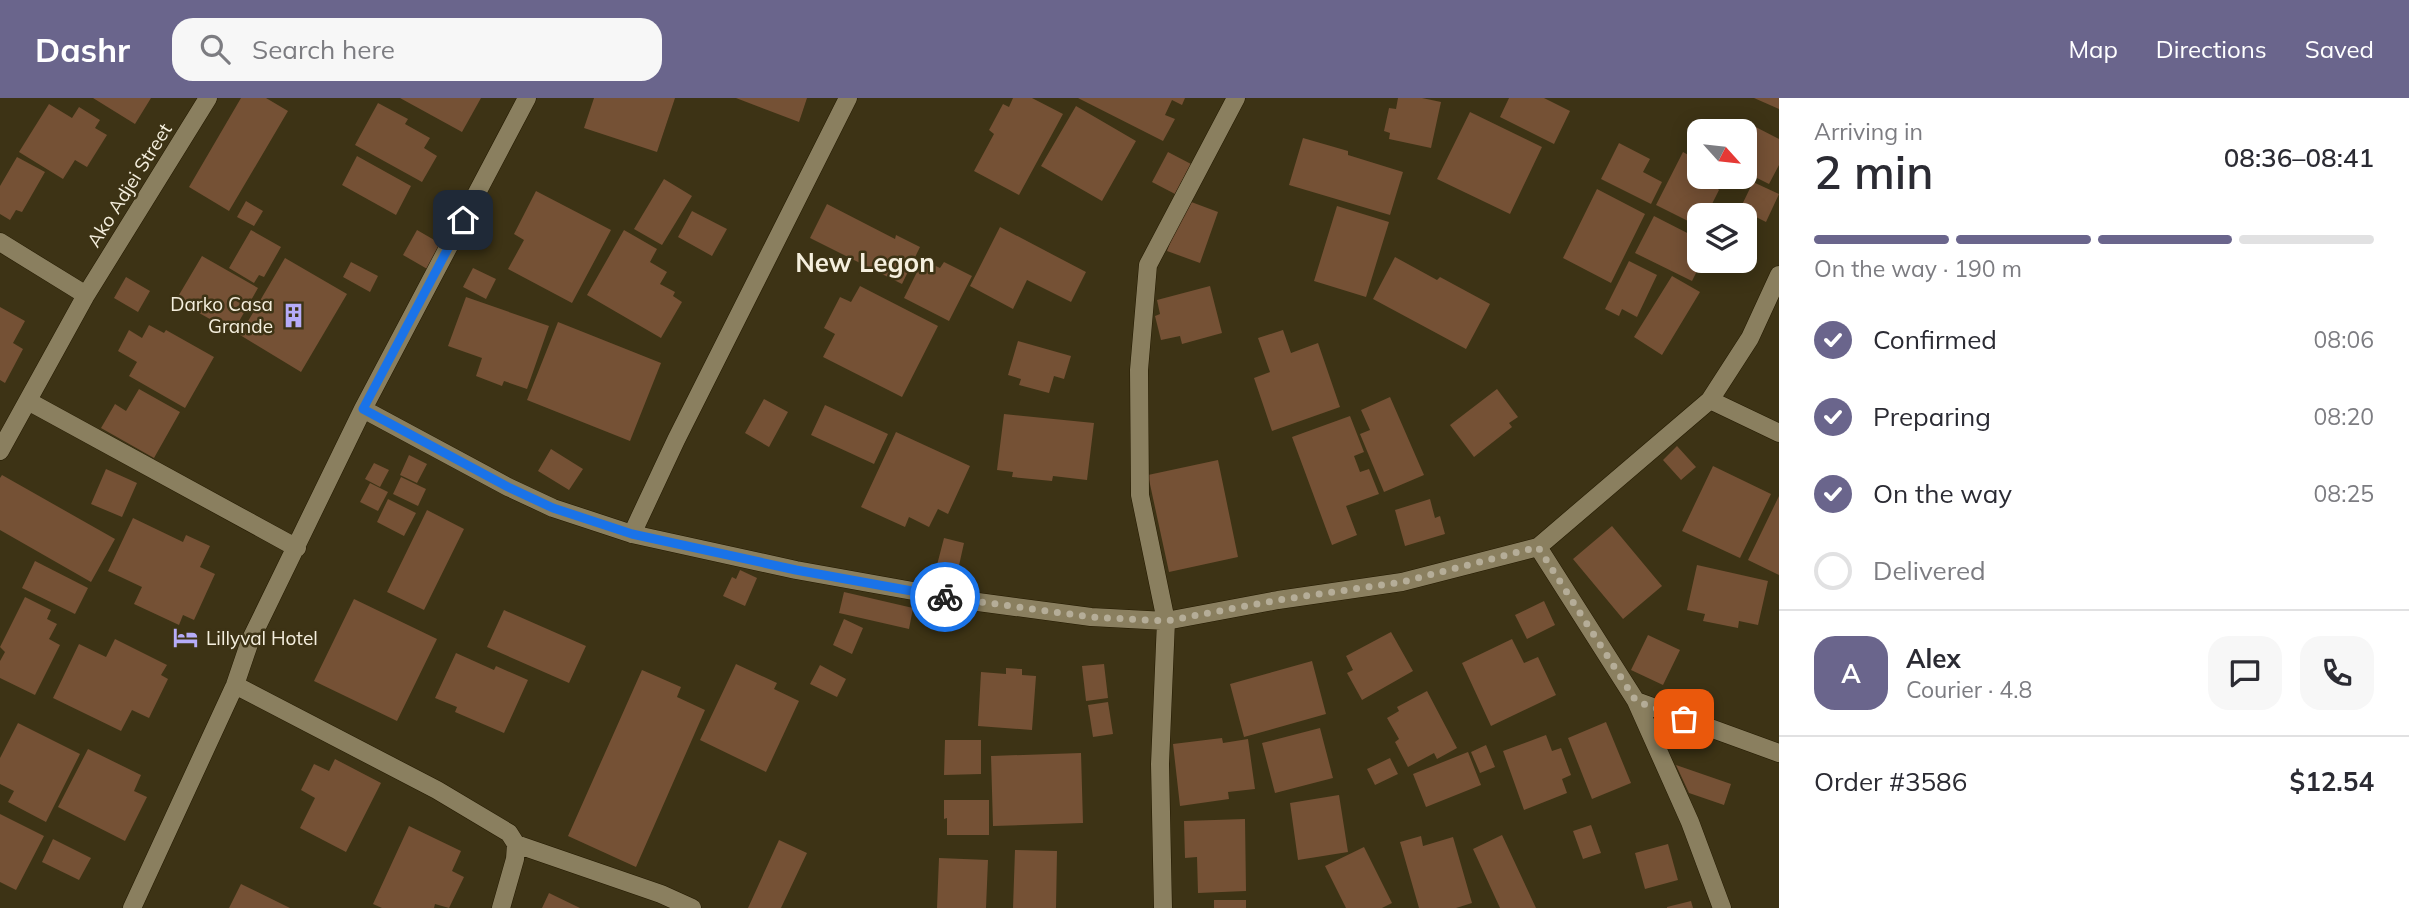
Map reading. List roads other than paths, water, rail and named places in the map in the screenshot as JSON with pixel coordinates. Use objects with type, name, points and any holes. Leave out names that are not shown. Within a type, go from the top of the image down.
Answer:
[{"type":"street","name":"Ako Adjei Street","points":[[0,451],[86,295],[208,98]]},
{"type":"street","points":[[132,908],[235,685],[250,641],[363,409],[527,98]]},
{"type":"street","points":[[632,534],[676,440],[848,98]]},
{"type":"street","points":[[1163,908],[1160,764],[1166,621],[1140,495],[1139,370],[1148,265],[1236,98]]},
{"type":"street","points":[[0,242],[86,295]]},
{"type":"street","points":[[363,409],[508,487],[553,508],[632,534],[796,570],[963,600],[1091,617],[1166,621],[1278,600],[1402,582],[1538,547],[1710,400],[1750,338],[1779,275]]},
{"type":"street","points":[[1710,400],[1779,433]]},
{"type":"street","points":[[28,401],[296,548]]},
{"type":"street","points":[[1538,547],[1636,701],[1690,822],[1723,908]]},
{"type":"street","points":[[235,685],[437,790],[509,833],[516,844],[516,859],[501,908]]},
{"type":"street","points":[[1636,701],[1779,753]]},
{"type":"street","points":[[516,844],[661,894],[692,908]]},
{"type":"place","name":"Darko Casa Grande","points":[[293,315]]},
{"type":"place","name":"Lillyval Hotel","points":[[186,638]]},
{"type":"district","name":"New Legon","points":[[865,262]]}]
